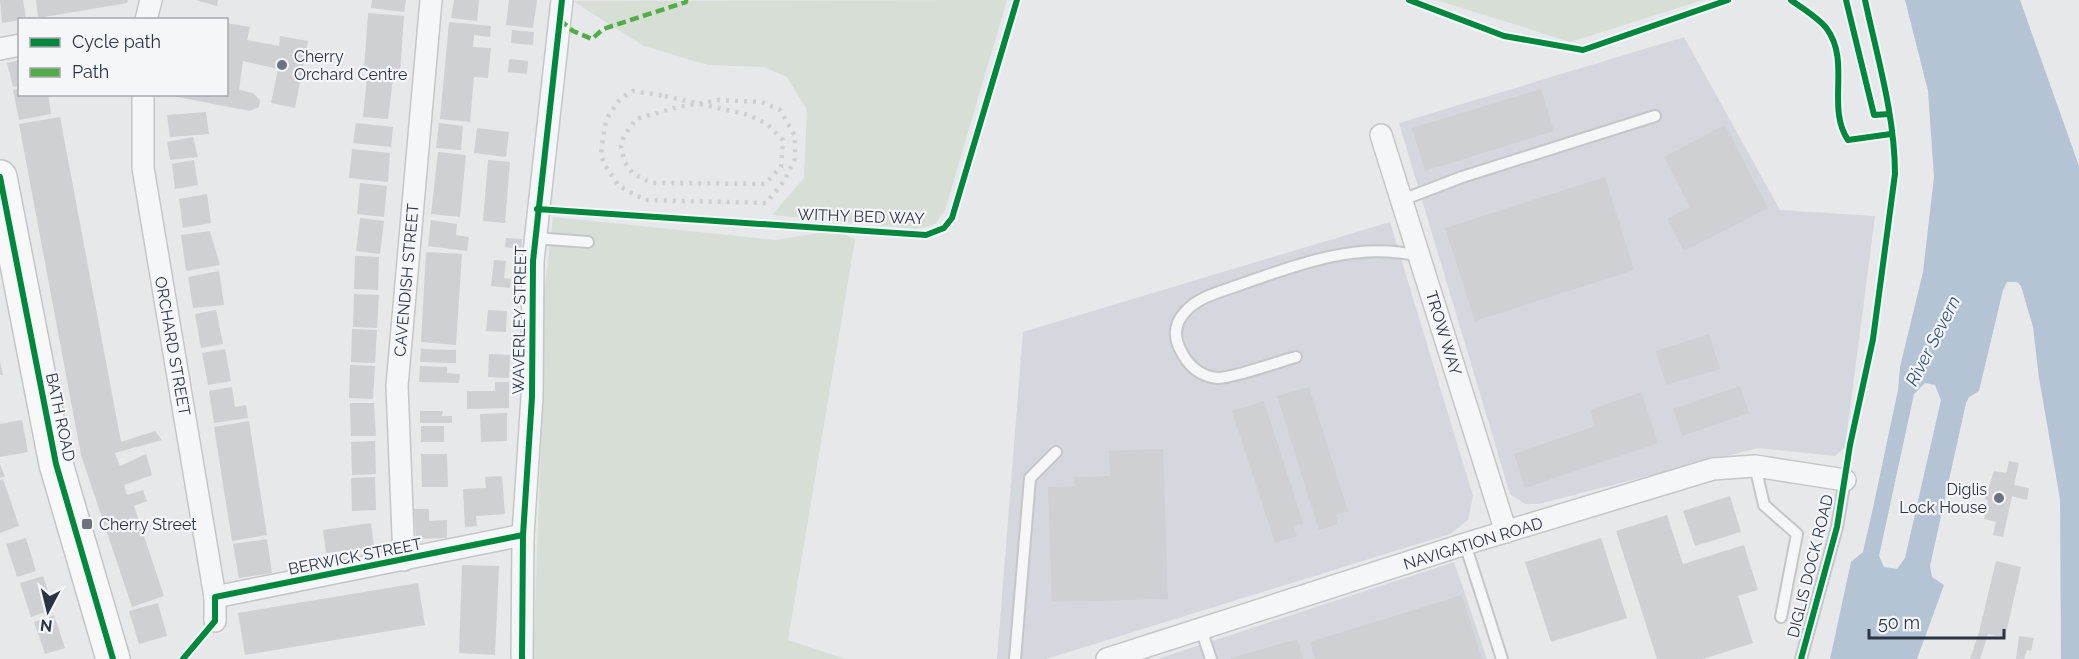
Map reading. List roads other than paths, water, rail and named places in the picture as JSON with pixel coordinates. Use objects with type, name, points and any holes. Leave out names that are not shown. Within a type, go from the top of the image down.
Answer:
[{"type":"main road","name":"BATH ROAD","points":[[0,177],[10,281],[56,464],[113,659]]},
{"type":"street","points":[[146,18],[151,0]]},
{"type":"street","name":"CAVENDISH STREET","points":[[404,560],[397,386],[431,0]]},
{"type":"street","name":"WAVERLEY STREET","points":[[522,659],[523,535],[532,397],[535,238],[562,0]]},
{"type":"street","points":[[0,49],[18,45]]},
{"type":"street","name":"ORCHARD STREET","points":[[143,96],[144,168],[215,597]]},
{"type":"street","name":"TROW WAY","points":[[1382,135],[1506,532]]},
{"type":"street","name":"NAVIGATION ROAD","points":[[1107,659],[1465,544],[1713,469],[1755,466],[1845,480]]},
{"type":"street","name":"BERWICK STREET","points":[[215,597],[523,535]]},
{"type":"street","points":[[214,621],[215,597]]},
{"type":"lane","points":[[1402,200],[1462,177],[1655,116]]},
{"type":"lane","points":[[535,238],[588,242]]},
{"type":"lane","points":[[1296,357],[1218,378],[1193,369],[1185,360],[1174,338],[1176,328],[1185,312],[1207,297],[1292,266],[1360,252],[1398,251],[1419,256]]},
{"type":"lane","points":[[1015,659],[1030,478],[1056,453]]},
{"type":"lane","points":[[1755,466],[1764,506],[1797,534],[1781,617]]},
{"type":"lane","name":"DIGLIS DOCK ROAD","points":[[1801,659],[1837,527],[1845,480]]},
{"type":"lane","points":[[1465,544],[1502,659]]},
{"type":"lane","points":[[1201,629],[1211,659]]},
{"type":"water","name":"River Severn","points":[[1905,0],[2020,0],[2079,166],[2079,659],[2061,659],[2060,499],[2039,378],[2033,327],[2021,286],[2017,282],[2007,282],[2003,290],[1979,391],[1969,397],[1966,403],[1930,566],[1932,577],[1944,585],[1917,659],[1830,659],[1851,562],[1863,552],[1898,390],[1900,367],[1923,272],[1934,177],[1928,91]],"holes":[[[1925,383],[1935,385],[1941,400],[1905,558],[1897,569],[1884,567],[1879,556],[1914,394]]]},
{"type":"railway","points":[[665,96],[633,91],[620,99],[609,115],[605,125],[601,153],[604,164],[619,186],[645,200],[766,203],[784,181],[795,159],[795,136],[780,110],[762,102],[719,100],[678,107],[636,119],[624,136],[621,146],[624,161],[633,174],[652,183],[765,184],[781,167],[783,140],[767,124],[749,115],[665,96]]},
{"type":"place","name":"Cherry Orchard Centre","points":[[282,65]]},
{"type":"place","name":"Diglis Lock House","points":[[1999,498]]},
{"type":"place","name":"Cherry Street","points":[[87,524]]}]
